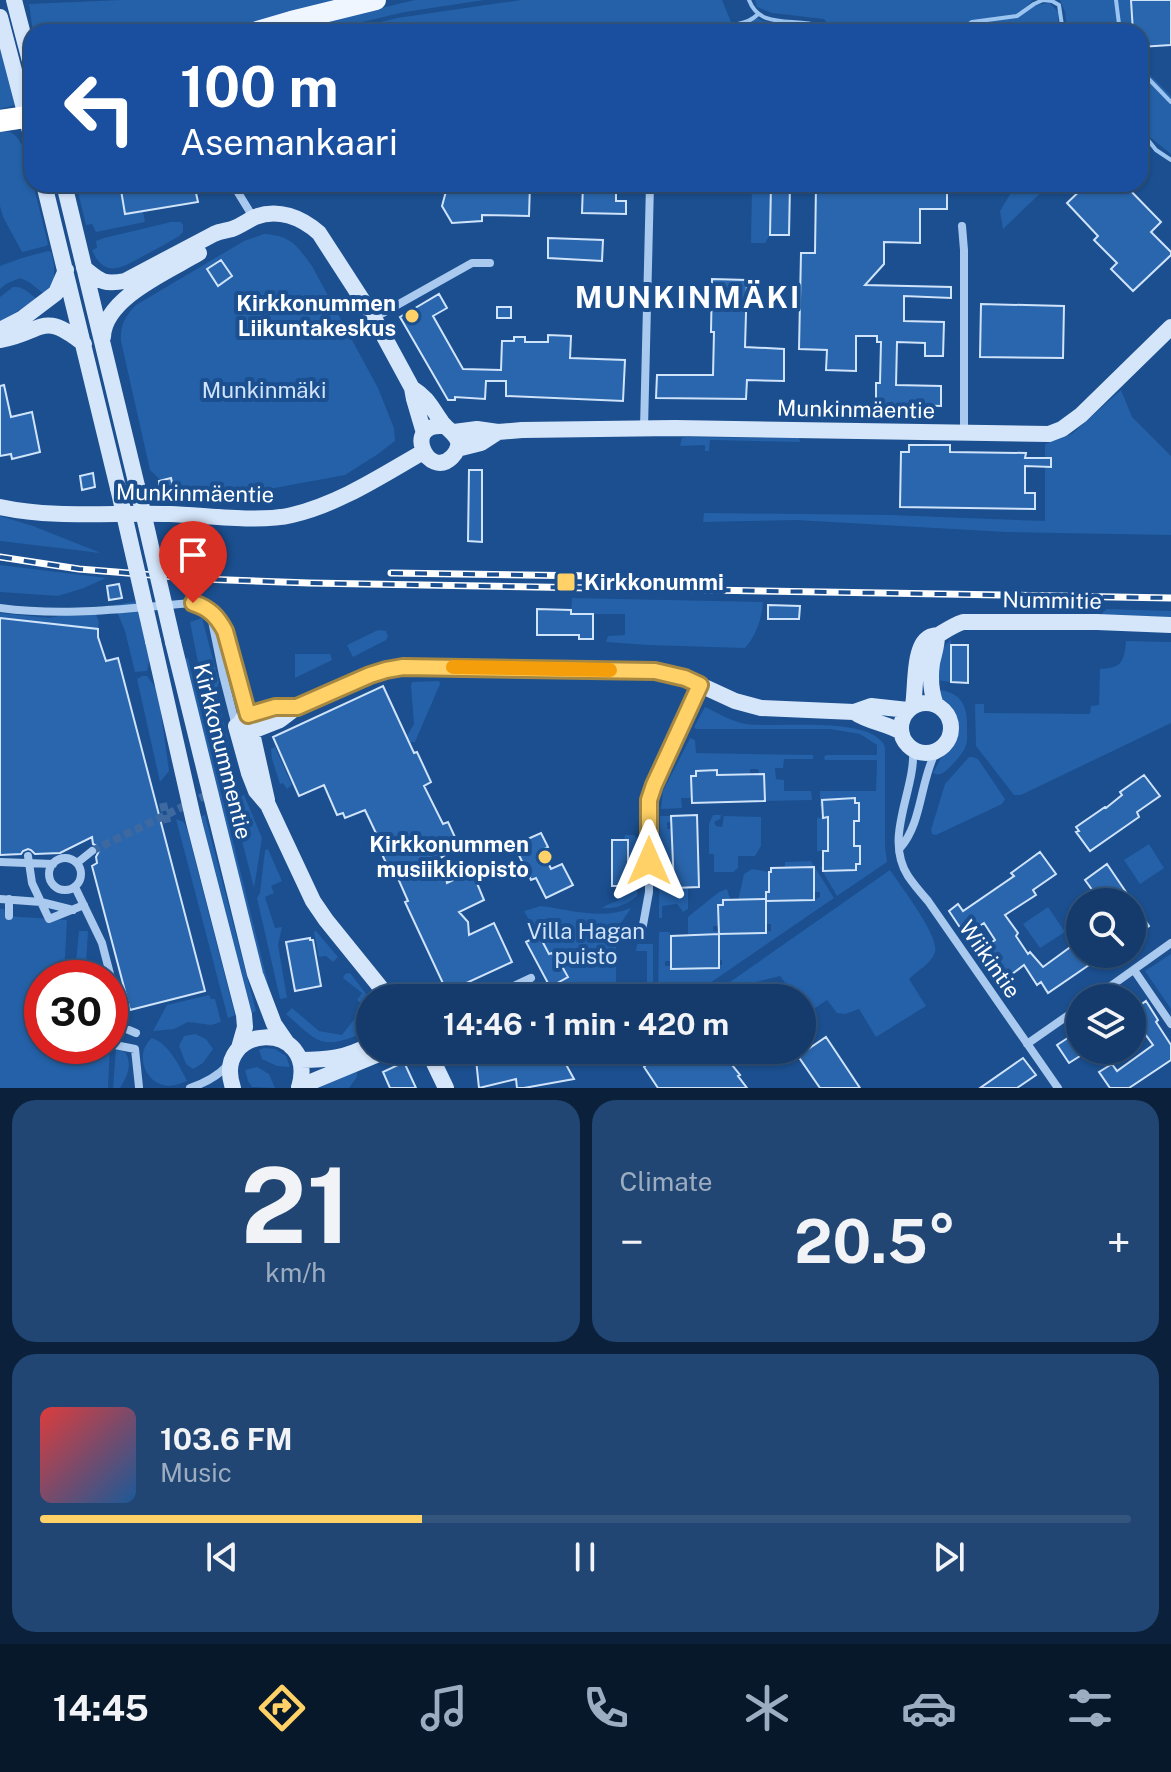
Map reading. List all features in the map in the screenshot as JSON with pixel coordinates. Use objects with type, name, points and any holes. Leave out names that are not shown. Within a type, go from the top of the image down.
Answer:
[{"type":"highway","points":[[0,121],[24,123]]},
{"type":"main road","points":[[281,24],[376,0]]},
{"type":"street","points":[[14,0],[24,42]]},
{"type":"street","points":[[0,17],[24,105]]},
{"type":"street","name":"Kirkkonummentie","points":[[46,192],[194,822],[244,1015],[245,1027],[230,1078],[233,1088]]},
{"type":"street","name":"Kirkkonummentie","points":[[66,192],[255,974],[274,1024],[300,1060]]},
{"type":"street","points":[[238,192],[253,218]]},
{"type":"street","points":[[644,428],[650,192]]},
{"type":"street","points":[[84,268],[99,281],[125,281],[214,234],[253,218],[264,214],[290,215],[308,223],[325,242],[374,318],[412,388],[424,433],[423,452],[429,459],[446,461],[451,458],[451,435],[426,397],[412,388]]},
{"type":"street","points":[[962,226],[964,434]]},
{"type":"street","points":[[103,342],[106,321],[133,292],[227,237],[231,229]]},
{"type":"street","points":[[374,318],[472,263],[490,263]]},
{"type":"street","points":[[0,330],[23,318],[56,293],[66,270]]},
{"type":"street","points":[[0,340],[46,325],[64,328],[84,344]]},
{"type":"street","name":"Munkinmäentie","points":[[451,435],[477,429],[498,432],[644,428],[1049,434],[1081,415],[1171,327]]},
{"type":"street","points":[[424,433],[433,426],[451,435]]},
{"type":"street","name":"Munkinmäentie","points":[[0,507],[82,514],[289,516],[329,503],[423,452]]},
{"type":"street","points":[[0,608],[40,612],[101,612],[193,603],[210,610],[225,631],[245,724]]},
{"type":"street","points":[[210,610],[219,661],[245,724],[266,789],[268,805],[313,901],[378,984]]},
{"type":"street","name":"Nummitie","points":[[937,636],[954,625],[975,621],[1171,625]]},
{"type":"street","points":[[937,636],[931,673],[936,705],[949,719],[951,731],[946,743],[936,751],[924,753],[913,749],[907,745],[901,732],[902,720],[910,708],[920,650],[926,639],[937,636]]},
{"type":"street","points":[[245,724],[280,720],[297,707],[370,675],[403,667],[655,671],[685,678],[735,701],[761,708],[854,712],[871,706],[910,708],[920,703],[936,705]]},
{"type":"street","points":[[641,936],[649,892],[649,800],[700,685]]},
{"type":"street","points":[[854,712],[901,732]]},
{"type":"street","name":"Wiikintie","points":[[913,749],[912,773],[899,829],[906,874],[1058,1088]]},
{"type":"street","points":[[900,848],[910,834],[936,751]]},
{"type":"street","points":[[77,863],[92,851]]},
{"type":"street","points":[[65,858],[71,859],[81,869],[80,882],[69,890],[62,890],[51,883],[53,864],[65,858]]},
{"type":"street","points":[[0,862],[28,859],[53,864]]},
{"type":"street","points":[[28,859],[32,883],[49,919],[84,905]]},
{"type":"street","points":[[75,887],[102,943],[124,1028],[136,1033]]},
{"type":"street","points":[[9,916],[4,899],[41,902],[73,910]]},
{"type":"street","points":[[1114,984],[1171,943]]},
{"type":"street","points":[[1134,970],[1171,1024]]},
{"type":"street","points":[[518,984],[531,978]]},
{"type":"street","points":[[1027,1044],[1066,1017]]},
{"type":"street","points":[[190,1088],[220,1074],[248,1041],[268,1036],[287,1043]]},
{"type":"street","points":[[128,1048],[135,1049],[140,1088]]},
{"type":"street","points":[[299,1088],[302,1074],[300,1060],[331,1060],[356,1052]]},
{"type":"street","points":[[299,1088],[356,1064]]},
{"type":"street","points":[[434,1064],[446,1088]]},
{"type":"green space","points":[[121,0],[342,0],[251,24],[32,24],[29,4]]},
{"type":"green space","points":[[415,0],[484,0],[405,12],[353,24],[314,24]]},
{"type":"green space","points":[[521,0],[722,0],[731,22],[372,24]]},
{"type":"green space","points":[[755,0],[1033,0],[1019,14],[1036,5],[1050,3],[1058,12],[1059,24],[828,24],[824,19],[772,13],[757,7]]},
{"type":"green space","points":[[1060,0],[1131,0],[1132,24],[1066,24]]},
{"type":"green space","points":[[758,18],[795,24],[743,24]]},
{"type":"green space","points":[[0,48],[15,105],[0,109]]},
{"type":"green space","points":[[1148,73],[1171,96],[1171,154],[1150,137]]},
{"type":"green space","points":[[0,131],[5,131],[13,134],[24,149],[24,192],[35,192],[48,244],[22,252],[0,206]]},
{"type":"green space","points":[[78,192],[121,192],[125,214],[143,211],[145,222],[96,232],[92,224],[86,225]]},
{"type":"green space","points":[[752,192],[771,192],[770,235],[765,243],[751,243]]},
{"type":"green space","points":[[1011,192],[1042,192],[1003,229],[1000,211]]},
{"type":"green space","points":[[181,222],[183,225],[179,236],[122,267],[103,265],[92,250],[97,248],[96,241],[104,238]]},
{"type":"green space","name":"Munkinmäki","points":[[264,234],[292,242],[312,266],[378,388],[394,428],[395,441],[345,475],[252,492],[179,498],[150,470],[121,341],[122,326],[136,305],[244,241]]},
{"type":"green space","points":[[48,251],[54,265],[54,285],[44,294],[20,278],[0,289],[0,266]]},
{"type":"green space","points":[[13,287],[23,289],[37,299],[0,322],[0,297]]},
{"type":"green space","points":[[1121,390],[1132,417],[1171,456],[1171,535],[1005,532],[796,520],[703,522],[704,513],[1045,521],[1045,444],[1072,434]]},
{"type":"green space","points":[[682,438],[799,438],[800,442],[710,440],[709,451],[705,451],[705,445],[680,446]]},
{"type":"green space","points":[[0,516],[33,526],[101,553],[0,541]]},
{"type":"green space","points":[[0,565],[106,578],[58,596],[0,592]]},
{"type":"green space","points":[[572,598],[763,602],[758,626],[745,648],[606,642],[608,636],[625,635],[625,614],[571,614]]},
{"type":"green space","points":[[144,600],[140,623],[148,634],[150,658],[147,671],[135,672],[125,631],[114,605]]},
{"type":"green space","points":[[1107,609],[1171,611],[1171,617],[1102,615]]},
{"type":"green space","points":[[0,613],[49,618],[74,613],[96,614],[99,622],[98,629],[0,618]]},
{"type":"green space","points":[[202,618],[219,682],[216,692],[229,743],[223,764],[204,693],[190,622]]},
{"type":"green space","points":[[378,630],[386,631],[386,640],[353,657],[347,645]]},
{"type":"green space","points":[[951,639],[951,682],[936,680],[941,650]]},
{"type":"green space","points":[[1126,641],[1171,642],[1171,723],[1021,795],[1014,795],[976,746],[975,704],[984,704],[984,713],[1090,714],[1091,706],[1099,705],[1100,669],[1113,667],[1120,662]]},
{"type":"green space","points":[[295,654],[330,654],[332,660],[295,678]]},
{"type":"green space","points":[[188,658],[275,1006],[265,989],[181,659]]},
{"type":"green space","points":[[147,676],[158,691],[169,771],[160,782],[137,679]]},
{"type":"green space","points":[[439,681],[415,742],[410,742],[407,736],[414,724],[412,682]]},
{"type":"green space","points":[[938,690],[953,694],[962,702],[967,736],[961,755],[946,771],[938,774],[933,773],[951,748],[957,731],[953,714]]},
{"type":"green space","points":[[705,707],[746,724],[837,726],[871,734],[881,741],[885,749],[887,862],[837,896],[820,867],[856,870],[860,858],[855,858],[860,847],[854,846],[854,810],[859,809],[859,803],[855,803],[854,798],[827,799],[827,810],[823,810],[820,791],[876,791],[877,760],[825,760],[824,757],[877,755],[877,745],[860,734],[830,729],[696,729],[694,727]]},
{"type":"green space","points":[[690,738],[695,740],[696,753],[813,755],[813,759],[784,759],[783,768],[775,768],[776,779],[784,780],[784,791],[811,791],[812,800],[765,801],[764,775],[759,774],[758,769],[750,769],[750,774],[717,775],[717,770],[697,771],[692,798],[681,798],[682,808],[661,809],[663,791]]},
{"type":"green space","points":[[275,747],[292,785],[287,789],[283,783],[280,784],[272,759],[271,749]]},
{"type":"green space","points":[[969,757],[978,759],[1005,799],[1002,804],[936,835],[932,834],[945,784]]},
{"type":"green space","points":[[244,795],[262,838],[254,888],[238,825],[242,824],[239,797]]},
{"type":"green space","points":[[205,815],[256,1011],[251,1013],[199,817]]},
{"type":"green space","points":[[713,815],[721,815],[714,822],[722,827],[724,816],[761,817],[761,846],[755,856],[738,856],[738,868],[733,872],[714,872],[714,854],[709,854],[709,824]]},
{"type":"green space","points":[[660,816],[671,816],[672,822],[667,822],[667,829],[673,829],[674,877],[668,877],[668,883],[674,883],[674,888],[688,888],[688,909],[683,912],[677,904],[662,906],[662,918],[659,918]]},
{"type":"green space","points":[[828,817],[828,851],[817,851],[817,818]]},
{"type":"green space","points":[[176,819],[184,822],[187,829],[235,1015],[228,1018]]},
{"type":"green space","points":[[625,835],[637,838],[637,896],[621,906],[602,908],[620,899],[628,885],[628,841],[624,840]]},
{"type":"green space","points":[[1149,844],[1164,868],[1140,884],[1124,860]]},
{"type":"green space","points":[[268,849],[282,881],[271,886],[274,893],[265,897],[275,928],[282,927],[278,945],[287,998],[280,999],[257,898],[265,850]]},
{"type":"green space","points":[[811,861],[834,898],[708,984],[658,984],[659,932],[676,936],[676,941],[671,941],[671,961],[665,961],[665,966],[671,966],[671,969],[719,968],[722,965],[719,942],[699,940],[699,935],[692,935],[688,940],[688,917],[719,892],[727,889],[730,899],[723,899],[723,905],[718,906],[718,926],[713,926],[713,931],[771,931],[771,924],[766,924],[766,906],[747,905],[746,899],[737,905],[744,874],[752,869],[769,872],[766,900],[814,900],[820,897],[820,892],[815,892],[814,871],[808,871],[807,867],[801,867],[801,871],[790,867],[790,871],[785,871],[785,862]]},
{"type":"green space","points":[[890,870],[926,923],[935,945],[931,960],[909,979],[926,1006],[876,1037],[859,1009],[845,1014],[837,1013],[827,1000],[816,1008],[816,984],[786,984],[780,976],[749,984],[727,984]]},
{"type":"green space","name":"Villa Hagan puisto","points":[[541,906],[597,914],[631,908],[621,923],[621,943],[616,944],[616,984],[555,984],[568,977],[560,961],[557,962],[549,954],[524,911]]},
{"type":"green space","points":[[1048,907],[1065,932],[1040,948],[1023,924]]},
{"type":"green space","points":[[0,909],[4,909],[6,916],[67,920],[65,960],[24,960],[24,1064],[109,1064],[108,1088],[0,1088]]},
{"type":"green space","points":[[79,931],[88,931],[86,960],[76,960]]},
{"type":"green space","points":[[316,931],[338,957],[333,962],[326,956],[319,957]]},
{"type":"green space","points":[[637,944],[653,944],[653,984],[647,984],[647,951],[636,951]]},
{"type":"green space","points":[[1171,954],[1171,1009],[1145,971]]},
{"type":"green space","points":[[350,973],[358,984],[356,988],[343,978]]},
{"type":"green space","points":[[209,995],[215,999],[221,1022],[211,1025],[188,1022],[174,1029],[153,1031],[167,1005]]},
{"type":"green space","points":[[292,1008],[319,1031],[342,1035],[356,1017],[356,1036],[337,1042],[320,1040],[286,1014]]},
{"type":"green space","points":[[195,1034],[206,1039],[213,1049],[203,1063],[193,1069],[186,1064],[179,1046],[184,1036]]},
{"type":"green space","points":[[152,1038],[168,1050],[187,1081],[168,1086],[153,1080],[148,1074],[143,1059]]},
{"type":"green space","points":[[275,1049],[286,1056],[290,1067],[277,1066],[262,1059],[259,1050]]},
{"type":"green space","points":[[128,1059],[129,1066],[127,1075],[120,1088],[113,1088],[115,1064],[128,1064]]},
{"type":"green space","points":[[257,1067],[269,1074],[275,1088],[252,1087],[245,1070]]},
{"type":"green space","points":[[357,1067],[357,1077],[349,1088],[314,1088]]},
{"type":"building","points":[[1131,0],[1171,0],[1171,45],[1148,46],[1148,24],[1132,24]]},
{"type":"building","points":[[121,192],[196,192],[198,202],[125,214]]},
{"type":"building","points":[[446,192],[530,192],[529,216],[482,215],[482,221],[452,223],[442,206]]},
{"type":"building","points":[[583,192],[616,192],[616,201],[626,201],[626,214],[582,213]]},
{"type":"building","points":[[771,192],[790,192],[789,235],[770,235]]},
{"type":"building","points":[[816,192],[947,192],[947,209],[920,209],[920,243],[884,242],[884,264],[865,285],[951,287],[951,298],[904,296],[904,321],[944,322],[943,356],[925,356],[925,343],[897,342],[896,385],[941,386],[941,406],[876,404],[881,342],[877,342],[877,336],[856,336],[856,371],[826,370],[827,350],[799,349],[801,253],[815,253]]},
{"type":"building","points":[[1079,192],[1132,192],[1161,222],[1151,232],[1171,255],[1133,291],[1111,269],[1117,263],[1094,240],[1098,236],[1067,203]]},
{"type":"building","points":[[548,238],[603,240],[602,261],[548,258]]},
{"type":"building","points":[[221,260],[232,276],[218,286],[207,269]]},
{"type":"building","points":[[712,279],[747,280],[745,347],[784,349],[784,381],[747,380],[746,399],[656,398],[657,375],[713,375]]},
{"type":"building","points":[[439,294],[447,308],[433,316],[463,369],[501,370],[502,341],[514,341],[514,337],[525,337],[525,342],[548,342],[548,335],[571,336],[570,358],[625,360],[623,401],[506,396],[506,381],[486,381],[485,399],[455,397],[455,400],[448,400],[400,317]]},
{"type":"building","points":[[981,304],[1064,306],[1063,358],[980,357]]},
{"type":"building","points":[[497,307],[511,307],[511,318],[497,318]]},
{"type":"building","points":[[4,385],[11,417],[32,412],[40,452],[12,459],[11,454],[0,456],[0,386]]},
{"type":"building","points":[[909,445],[950,445],[950,452],[1026,453],[1025,458],[1051,458],[1051,467],[1025,466],[1025,493],[1035,493],[1035,509],[900,507],[901,452],[909,452]]},
{"type":"building","points":[[469,470],[482,470],[482,542],[468,541]]},
{"type":"building","points":[[93,473],[95,487],[82,490],[80,476]]},
{"type":"building","points":[[171,478],[174,492],[161,495],[159,481]]},
{"type":"building","points":[[119,584],[122,598],[109,600],[107,586]]},
{"type":"building","points":[[768,605],[800,606],[799,619],[768,619]]},
{"type":"building","points":[[537,609],[593,614],[593,639],[579,639],[579,635],[537,635]]},
{"type":"building","points":[[0,618],[98,629],[106,661],[118,658],[205,991],[130,1010],[128,960],[117,960],[92,866],[97,863],[99,851],[92,837],[60,853],[35,854],[28,849],[21,854],[0,855]]},
{"type":"building","points":[[951,645],[968,645],[968,683],[951,682]]},
{"type":"building","points":[[383,686],[431,782],[424,786],[443,824],[448,822],[460,848],[436,860],[445,871],[447,883],[472,871],[484,900],[459,912],[468,922],[469,935],[494,923],[512,962],[464,984],[443,984],[405,902],[408,901],[397,876],[393,878],[381,852],[384,850],[365,810],[345,818],[343,813],[337,815],[324,785],[299,796],[273,737]]},
{"type":"building","points":[[717,770],[717,775],[764,774],[765,801],[692,803],[691,776],[696,776],[696,771]]},
{"type":"building","points":[[1144,775],[1160,796],[1137,812],[1139,817],[1090,851],[1076,832],[1079,831],[1076,827],[1106,808],[1122,795],[1120,792]]},
{"type":"building","points":[[855,798],[855,803],[859,803],[859,821],[854,821],[854,846],[860,846],[860,864],[856,864],[856,870],[823,871],[823,851],[828,851],[828,817],[823,818],[822,800]]},
{"type":"building","points":[[697,815],[699,887],[674,888],[671,816]]},
{"type":"building","points":[[541,833],[548,847],[542,850],[551,869],[562,864],[573,885],[546,898],[536,878],[531,880],[514,845]]},
{"type":"building","points":[[612,840],[628,840],[628,886],[612,886]]},
{"type":"building","points":[[1040,852],[1056,874],[1033,890],[1036,895],[1005,915],[1028,954],[1030,952],[1043,967],[1066,950],[1066,968],[1085,968],[1048,993],[1041,982],[1037,985],[1024,965],[1007,978],[985,947],[995,940],[984,923],[965,935],[949,911],[958,904],[963,911],[1014,876],[1011,873]]},
{"type":"building","points":[[1107,864],[1123,888],[1091,888],[1085,880]]},
{"type":"building","points":[[814,867],[814,900],[766,901],[771,868]]},
{"type":"building","points":[[766,899],[766,933],[719,934],[718,905],[723,905],[723,900]]},
{"type":"building","points":[[719,934],[719,968],[671,969],[671,936]]},
{"type":"building","points":[[539,935],[549,954],[552,953],[559,961],[568,977],[548,984],[526,942]]},
{"type":"building","points":[[313,940],[321,986],[295,991],[286,942]]},
{"type":"building","points":[[1146,1001],[1171,1045],[1171,1060],[1129,1088],[1110,1088],[1099,1072],[1112,1064],[1117,1071],[1127,1064],[1146,1064],[1146,1050],[1153,1045],[1146,1035]]},
{"type":"building","points":[[826,1037],[860,1088],[820,1088],[804,1064],[816,1064],[816,1044]]},
{"type":"building","points":[[1066,1039],[1066,1058],[1057,1045]]},
{"type":"building","points":[[1023,1058],[1036,1075],[1017,1088],[980,1088]]},
{"type":"building","points":[[405,1064],[416,1088],[390,1088],[383,1072]]},
{"type":"building","points":[[476,1064],[566,1064],[574,1079],[517,1088],[516,1079],[479,1088]]},
{"type":"building","points":[[647,1064],[731,1064],[747,1088],[658,1088],[644,1067]]},
{"type":"waterway","points":[[749,0],[755,11],[764,17],[813,24]]},
{"type":"waterway","points":[[969,24],[1017,16],[1043,0],[1059,5],[1062,24]]},
{"type":"waterway","points":[[1116,0],[1119,24]]},
{"type":"waterway","points":[[738,24],[757,15]]},
{"type":"waterway","points":[[1148,78],[1171,102]]},
{"type":"waterway","points":[[1148,140],[1171,160]]},
{"type":"tunnel","points":[[92,851],[227,785]]},
{"type":"tunnel","points":[[163,803],[168,826]]},
{"type":"railway","points":[[0,557],[79,569],[201,579],[309,583],[1171,598]]},
{"type":"railway","points":[[391,573],[595,576]]},
{"type":"slow traffic","points":[[453,667],[610,670]]},
{"type":"place","name":"Kirkkonummen Liikuntakeskus","points":[[412,316]]},
{"type":"place","name":"Kirkkonummi","points":[[566,582]]},
{"type":"place","name":"Kirkkonummen musiikkiopisto","points":[[545,857]]},
{"type":"district","name":"MUNKINMÄKI","points":[[688,297]]},
{"type":"route","points":[[193,603],[210,610],[225,631],[248,715],[275,707],[297,707],[370,675],[403,667],[655,671],[700,685],[649,800],[649,861]]}]
